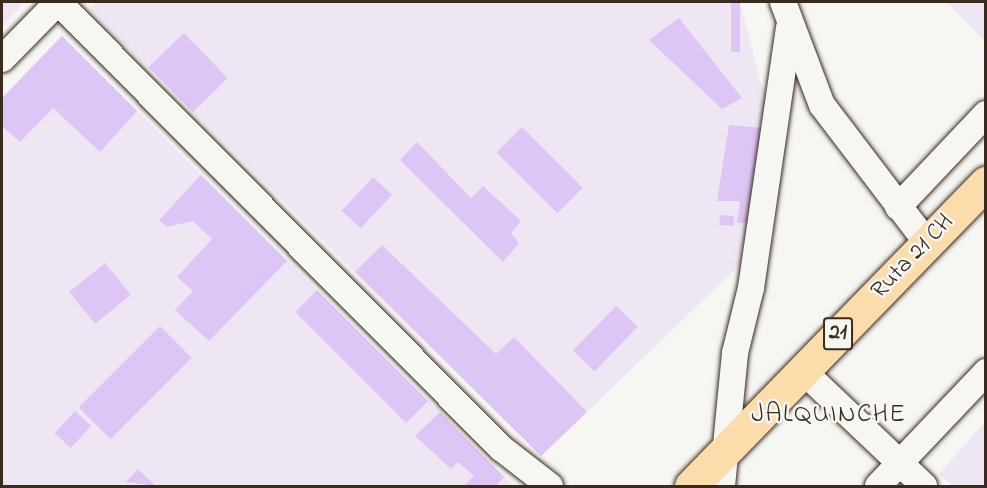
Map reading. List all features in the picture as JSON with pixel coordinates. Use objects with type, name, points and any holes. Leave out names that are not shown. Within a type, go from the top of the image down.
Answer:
[{"type":"highway","name":"Ruta 21 CH","points":[[692,486],[986,183]]},
{"type":"street","points":[[2,59],[58,2],[501,448],[550,486]]},
{"type":"street","points":[[783,2],[789,28],[822,105],[927,243]]},
{"type":"street","points":[[722,486],[735,353],[751,288],[789,28]]},
{"type":"street","points":[[898,207],[986,114]]},
{"type":"street","points":[[803,371],[924,486]]},
{"type":"street","points":[[878,486],[986,372]]},
{"type":"shaded area","points":[[2,2],[25,2],[2,26]]},
{"type":"shaded area","points":[[96,2],[740,2],[761,84],[778,118],[747,258],[541,456],[89,9]]},
{"type":"shaded area","points":[[947,2],[985,2],[985,42]]},
{"type":"shaded area","points":[[62,36],[514,486],[2,486],[2,98]]},
{"type":"shaded area","points":[[985,422],[985,486],[953,486],[939,474]]},
{"type":"building","points":[[731,2],[740,2],[740,52],[731,52]]},
{"type":"building","points":[[679,18],[742,98],[722,109],[649,40]]},
{"type":"building","points":[[184,33],[228,78],[193,112],[149,67]]},
{"type":"building","points":[[62,36],[137,111],[100,152],[53,108],[20,142],[2,126],[2,98]]},
{"type":"building","points":[[729,125],[763,128],[750,223],[737,223],[740,201],[717,201]]},
{"type":"building","points":[[522,127],[583,188],[557,213],[497,152]]},
{"type":"building","points":[[417,142],[471,198],[483,186],[521,221],[511,233],[519,243],[503,262],[400,160]]},
{"type":"building","points":[[201,175],[287,261],[209,341],[175,310],[193,291],[177,277],[212,239],[193,221],[167,227],[159,220]]},
{"type":"building","points":[[373,177],[392,195],[361,228],[342,211]]},
{"type":"building","points":[[720,215],[734,216],[733,226],[719,225]]},
{"type":"building","points":[[382,245],[496,354],[514,337],[587,412],[541,456],[355,272]]},
{"type":"building","points":[[105,263],[131,295],[95,324],[69,292]]},
{"type":"building","points":[[317,290],[428,401],[406,423],[295,312]]},
{"type":"building","points":[[616,306],[638,327],[595,371],[573,351]]},
{"type":"building","points":[[160,326],[192,358],[111,439],[79,407]]},
{"type":"building","points":[[75,411],[91,426],[71,448],[55,433]]},
{"type":"building","points":[[440,412],[504,477],[496,486],[464,486],[474,476],[458,462],[451,469],[415,436]]},
{"type":"building","points":[[138,469],[156,486],[126,482]]},
{"type":"district","name":"JALQUINCHE","points":[[829,416]]}]
